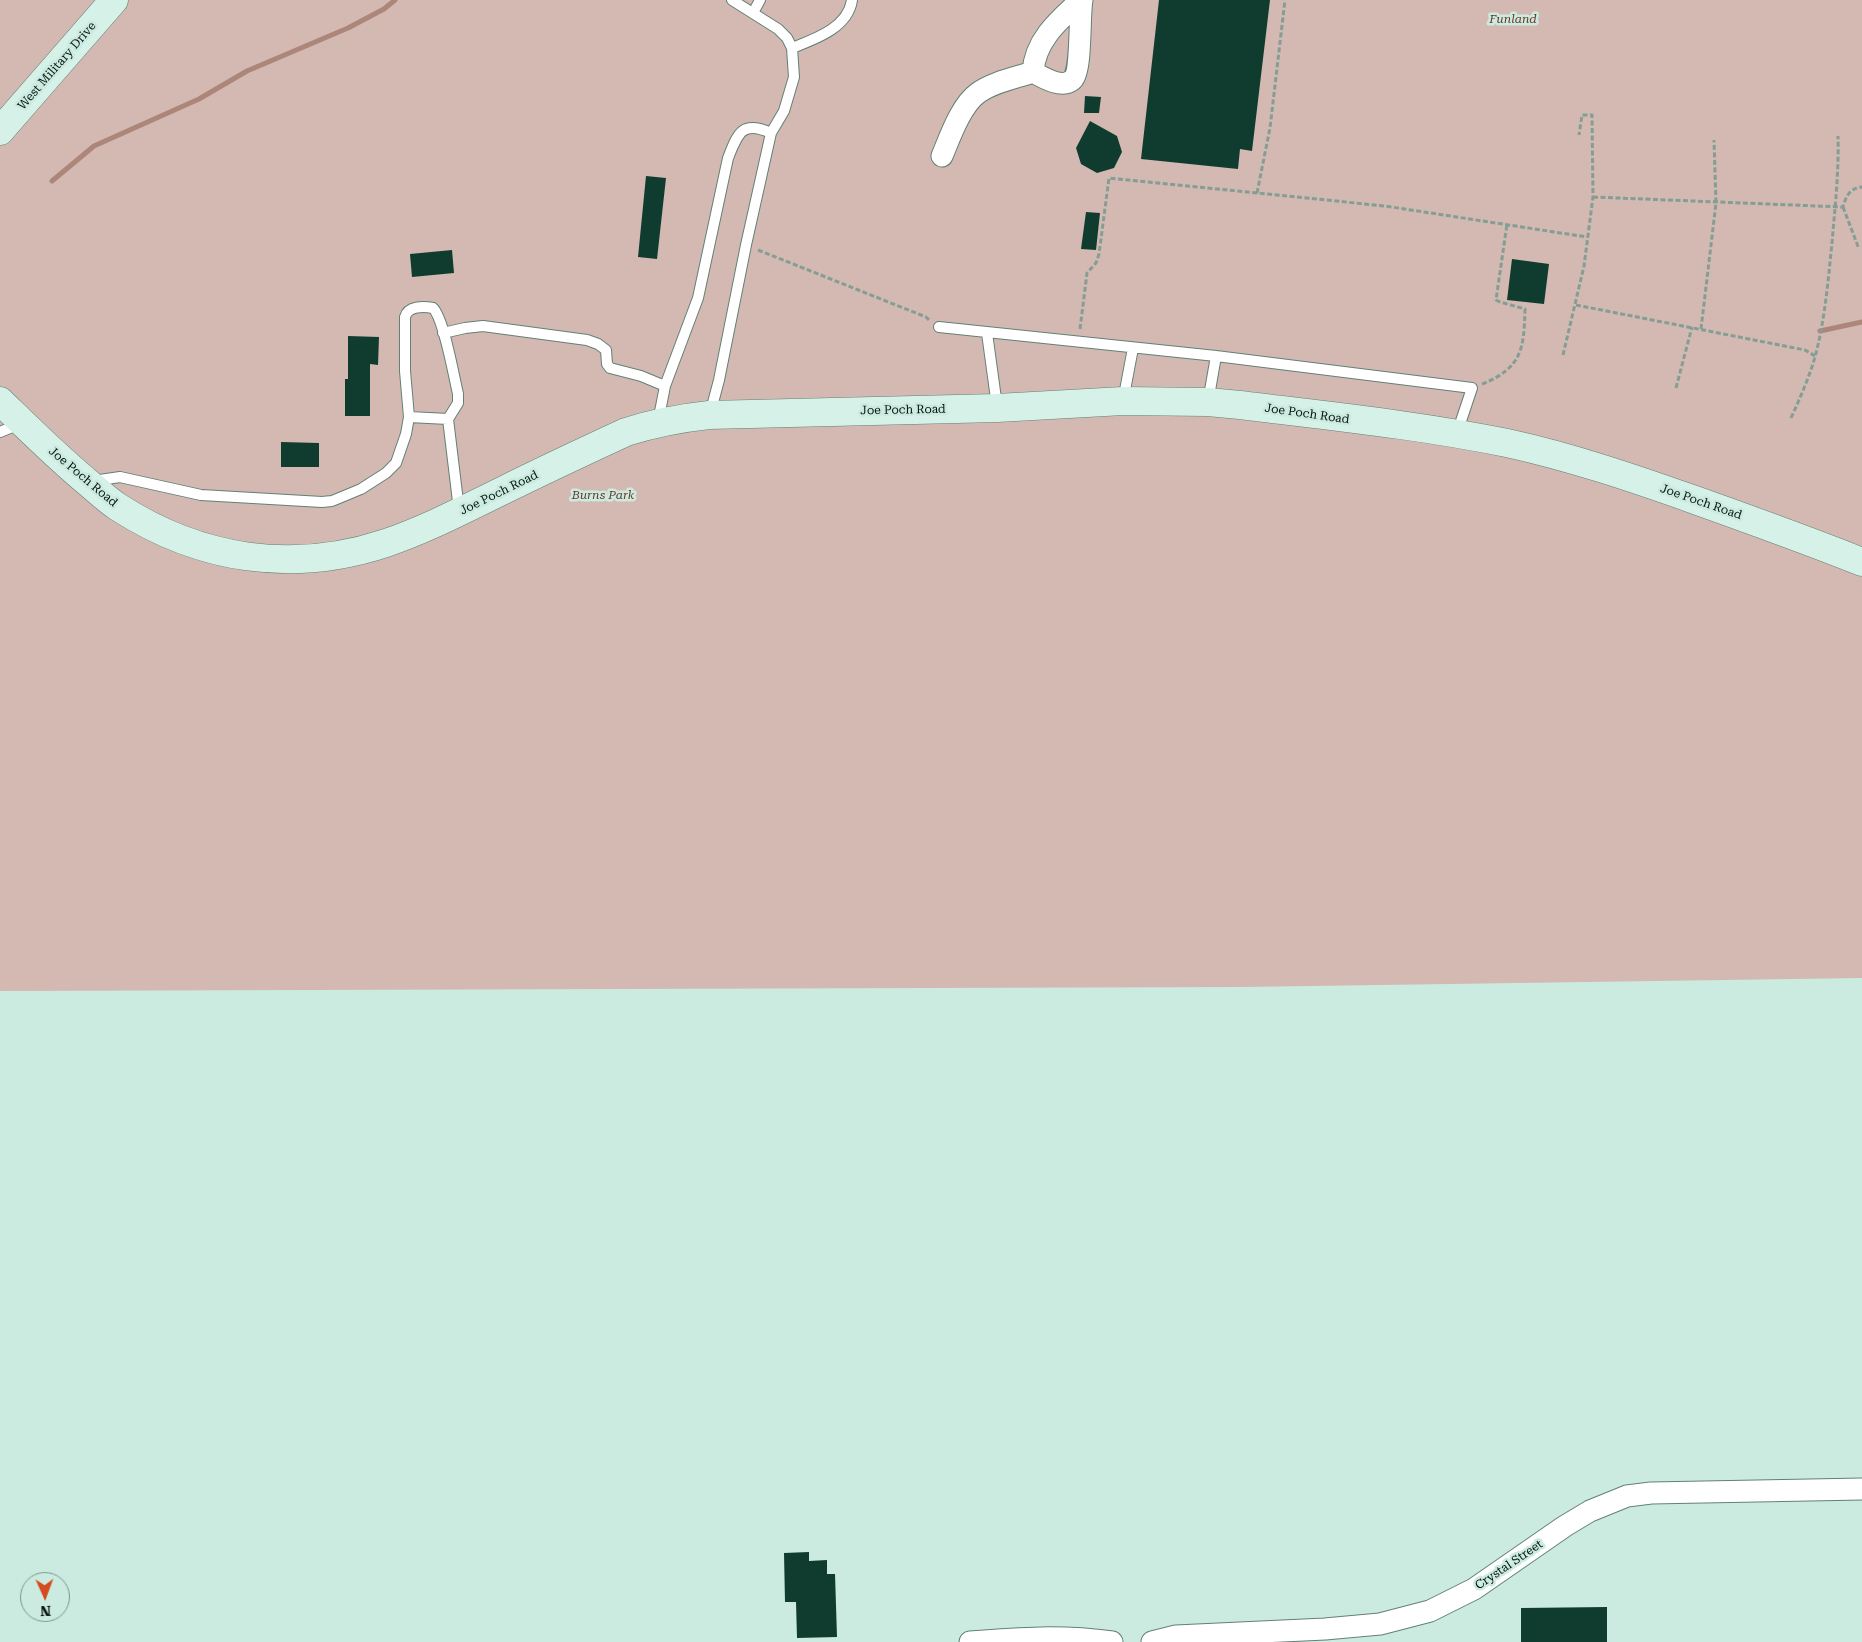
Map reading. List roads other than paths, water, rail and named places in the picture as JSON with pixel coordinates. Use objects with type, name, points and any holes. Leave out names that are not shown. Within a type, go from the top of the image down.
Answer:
[{"type":"street","name":"West Military Drive","points":[[0,131],[114,0]]},
{"type":"street","points":[[1033,72],[1033,62],[1040,44],[1059,20],[1081,0]]},
{"type":"street","points":[[942,156],[955,124],[977,93],[986,88],[1033,72],[1052,81],[1071,82],[1078,63],[1081,0]]},
{"type":"street","name":"Joe Poch Road","points":[[0,402],[11,427],[87,482],[117,507],[148,524],[214,550],[239,556],[276,560],[306,559],[346,553],[385,543],[434,525],[626,432],[658,422],[709,415],[997,408],[1123,401],[1208,402],[1270,409],[1457,434],[1563,457],[1644,482],[1797,536],[1862,562]]},
{"type":"street","name":"Crystal Street","points":[[1152,1642],[1176,1636],[1325,1629],[1380,1624],[1430,1611],[1474,1589],[1565,1526],[1590,1511],[1627,1496],[1651,1493],[1862,1489]]},
{"type":"street","points":[[970,1642],[1055,1637],[1112,1642]]},
{"type":"lane","points":[[709,415],[772,134],[784,111],[792,86],[794,67],[792,48],[787,38],[778,29],[732,0]]},
{"type":"lane","points":[[754,13],[760,0]]},
{"type":"lane","points":[[792,48],[827,33],[836,26],[848,11],[852,0]]},
{"type":"lane","points":[[658,422],[666,386],[698,298],[728,158],[735,140],[742,130],[750,127],[758,127],[772,134]]},
{"type":"lane","points":[[87,482],[120,478],[201,495],[322,502],[332,501],[361,489],[386,473],[396,462],[406,434],[409,417],[405,363],[406,313],[417,308],[433,308],[436,311],[444,333],[458,394],[458,403],[448,419],[459,512]]},
{"type":"lane","points":[[444,333],[483,326],[587,340],[598,344],[606,350],[607,364],[610,368],[641,376],[666,386]]},
{"type":"lane","points":[[939,327],[1216,356],[1472,388],[1457,434]]},
{"type":"lane","points":[[987,333],[997,408]]},
{"type":"lane","points":[[1123,401],[1133,348]]},
{"type":"lane","points":[[1208,402],[1216,356]]},
{"type":"lane","points":[[409,417],[448,419]]},
{"type":"waterway","points":[[52,181],[94,146],[199,99],[247,71],[348,28],[384,9],[395,0]]},
{"type":"waterway","points":[[1820,331],[1862,322]]},
{"type":"park label","name":"Funland","points":[[1513,19]]},
{"type":"park label","name":"Burns Park","points":[[603,495]]}]
